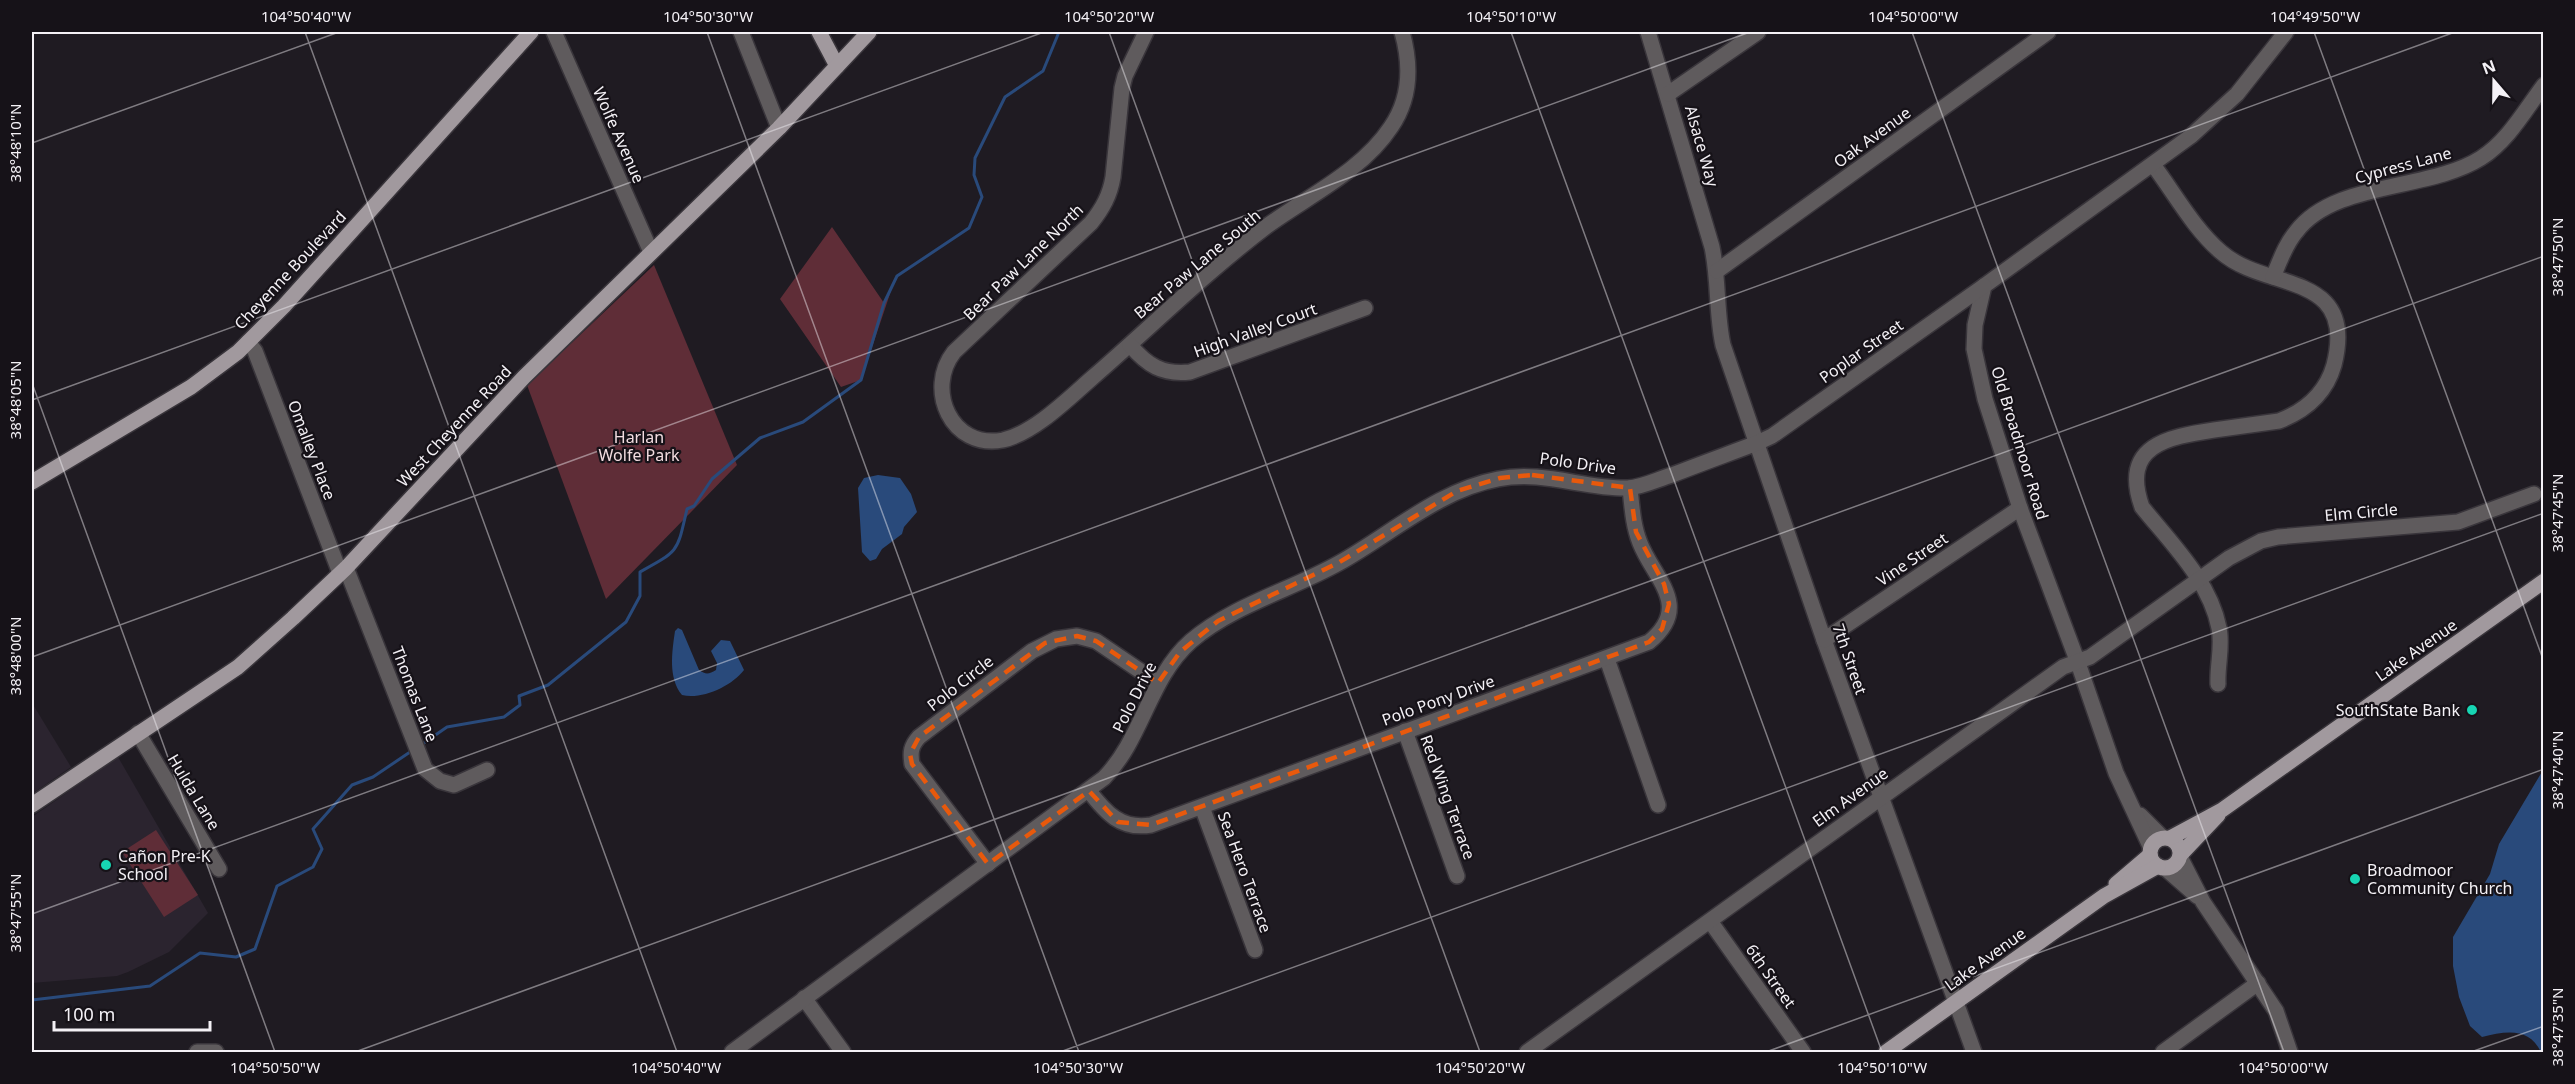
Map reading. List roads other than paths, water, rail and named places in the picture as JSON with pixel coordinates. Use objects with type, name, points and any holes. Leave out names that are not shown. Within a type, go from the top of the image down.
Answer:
[{"type":"main road","name":"Cheyenne Boulevard","points":[[32,482],[191,387],[224,364],[284,306],[531,32]]},
{"type":"main road","points":[[819,32],[837,66]]},
{"type":"main road","name":"West Cheyenne Road","points":[[32,805],[238,667],[343,571],[524,377],[779,128],[869,32]]},
{"type":"main road","name":"Lake Avenue","points":[[2166,838],[2222,810],[2544,581]]},
{"type":"main road","name":"Lake Avenue","points":[[2181,855],[2222,810]]},
{"type":"main road","points":[[2166,838],[2177,842],[2181,855],[2174,865],[2156,859],[2156,841],[2166,838]]},
{"type":"main road","name":"Lake Avenue","points":[[1886,1053],[2104,896],[2123,876],[2156,859]]},
{"type":"street","name":"Wolfe Avenue","points":[[554,32],[651,252]]},
{"type":"street","points":[[741,32],[779,128]]},
{"type":"street","name":"Bear Paw Lane North","points":[[966,435],[956,427],[946,410],[941,390],[946,363],[954,352],[1101,211],[1111,191],[1125,76],[1146,32]]},
{"type":"street","name":"Bear Paw Lane South","points":[[966,435],[989,440],[1003,440],[1022,432],[1064,403],[1220,263],[1350,168],[1379,142],[1392,126],[1406,93],[1408,58],[1402,32]]},
{"type":"street","name":"Alsace Way","points":[[1648,32],[1713,247],[1717,272]]},
{"type":"street","points":[[1668,94],[1758,32]]},
{"type":"street","name":"Oak Avenue","points":[[1717,272],[2048,32]]},
{"type":"street","points":[[1984,286],[2154,166],[2192,136],[2237,93],[2286,32]]},
{"type":"street","name":"Cypress Lane","points":[[2273,277],[2296,230],[2315,213],[2337,201],[2468,166],[2494,149],[2538,103],[2544,85]]},
{"type":"street","points":[[2154,166],[2220,251],[2246,268],[2294,282],[2314,293],[2330,309],[2336,322],[2337,350],[2329,380],[2320,393],[2294,415],[2279,421],[2167,439],[2150,450],[2143,458],[2139,468],[2138,496],[2142,507],[2199,580],[2212,605],[2221,643],[2217,668],[2218,684]]},
{"type":"street","name":"7th Street","points":[[1717,272],[1718,317],[1721,336],[1824,640],[1974,1053]]},
{"type":"street","name":"Poplar Street","points":[[1757,444],[1772,436],[1984,286]]},
{"type":"street","name":"Old Broadmoor Road","points":[[1984,286],[1975,325],[1974,349],[1985,399],[2020,508],[2077,660],[2116,773],[2156,859],[2203,902]]},
{"type":"street","name":"High Valley Court","points":[[1130,345],[1143,360],[1162,371],[1176,374],[1190,372],[1365,308]]},
{"type":"street","name":"Omalley Place","points":[[248,342],[255,351],[343,571]]},
{"type":"street","name":"Polo Drive","points":[[732,1053],[1089,791],[1112,770],[1130,744],[1158,683],[1180,652],[1218,621],[1338,563],[1442,499],[1470,485],[1500,478],[1532,475],[1630,488],[1757,444]]},
{"type":"street","name":"Polo Pony Drive","points":[[1089,791],[1109,816],[1118,822],[1139,827],[1202,807],[1649,642],[1662,629],[1669,614],[1668,594],[1665,584],[1647,557],[1636,532],[1630,488]]},
{"type":"street","name":"Elm Circle","points":[[2199,580],[2229,558],[2261,541],[2277,537],[2458,522],[2534,494]]},
{"type":"street","name":"Vine Street","points":[[1824,640],[2020,508]]},
{"type":"street","name":"Thomas Lane","points":[[343,571],[425,769],[440,781],[454,785],[487,770]]},
{"type":"street","name":"Elm Avenue","points":[[1527,1053],[2063,667],[2090,657],[2199,580]]},
{"type":"street","name":"Polo Circle","points":[[988,864],[912,764],[910,754],[913,744],[919,737],[1032,651],[1056,639],[1077,636],[1096,641],[1158,683]]},
{"type":"street","points":[[1607,659],[1658,805]]},
{"type":"street","name":"Red Wing Terrace","points":[[1405,731],[1457,876]]},
{"type":"street","name":"Hulda Lane","points":[[138,733],[219,869]]},
{"type":"street","name":"Sea Hero Terrace","points":[[1202,807],[1255,950]]},
{"type":"street","name":"Old Broadmoor Road","points":[[2134,808],[2166,838]]},
{"type":"street","name":"Old Broadmoor Road","points":[[2181,855],[2203,902],[2258,982],[2283,1027],[2290,1053]]},
{"type":"street","name":"6th Street","points":[[1710,921],[1803,1053]]},
{"type":"street","points":[[2163,1053],[2258,982]]},
{"type":"street","points":[[804,998],[843,1053]]},
{"type":"street","points":[[197,1053],[216,1053]]},
{"type":"water","points":[[878,475],[900,478],[911,494],[917,512],[904,527],[902,534],[882,549],[876,559],[870,561],[862,552],[858,488],[864,478]]},
{"type":"water","points":[[678,628],[682,630],[701,672],[708,673],[716,670],[717,663],[711,651],[721,640],[730,641],[744,670],[732,681],[707,694],[682,695],[675,681],[672,664],[675,631]]},
{"type":"water","points":[[2543,770],[2544,1052],[2541,1052],[2530,1038],[2523,1035],[2500,1033],[2482,1037],[2470,1026],[2459,997],[2453,966],[2453,937],[2490,874],[2499,844]]},
{"type":"waterway","points":[[421,745],[447,727],[504,717],[520,705],[519,696],[548,685],[626,622],[640,596],[640,572],[663,559],[675,548],[687,509],[694,506],[712,479],[760,438],[803,422],[861,380],[884,303],[897,276],[969,228],[982,197],[974,175],[975,158],[1005,97],[1043,71],[1059,32]]},
{"type":"waterway","points":[[32,1000],[150,986],[200,953],[236,957],[255,949],[277,886],[313,867],[322,849],[313,829],[352,785],[373,777],[413,750]]},
{"type":"place","name":"SouthState Bank","points":[[2472,710]]},
{"type":"place","name":"Cañon Pre-K School","points":[[106,865]]},
{"type":"place","name":"Broadmoor Community Church","points":[[2355,879]]},
{"type":"park label","name":"Harlan Wolfe Park","points":[[639,446]]}]
